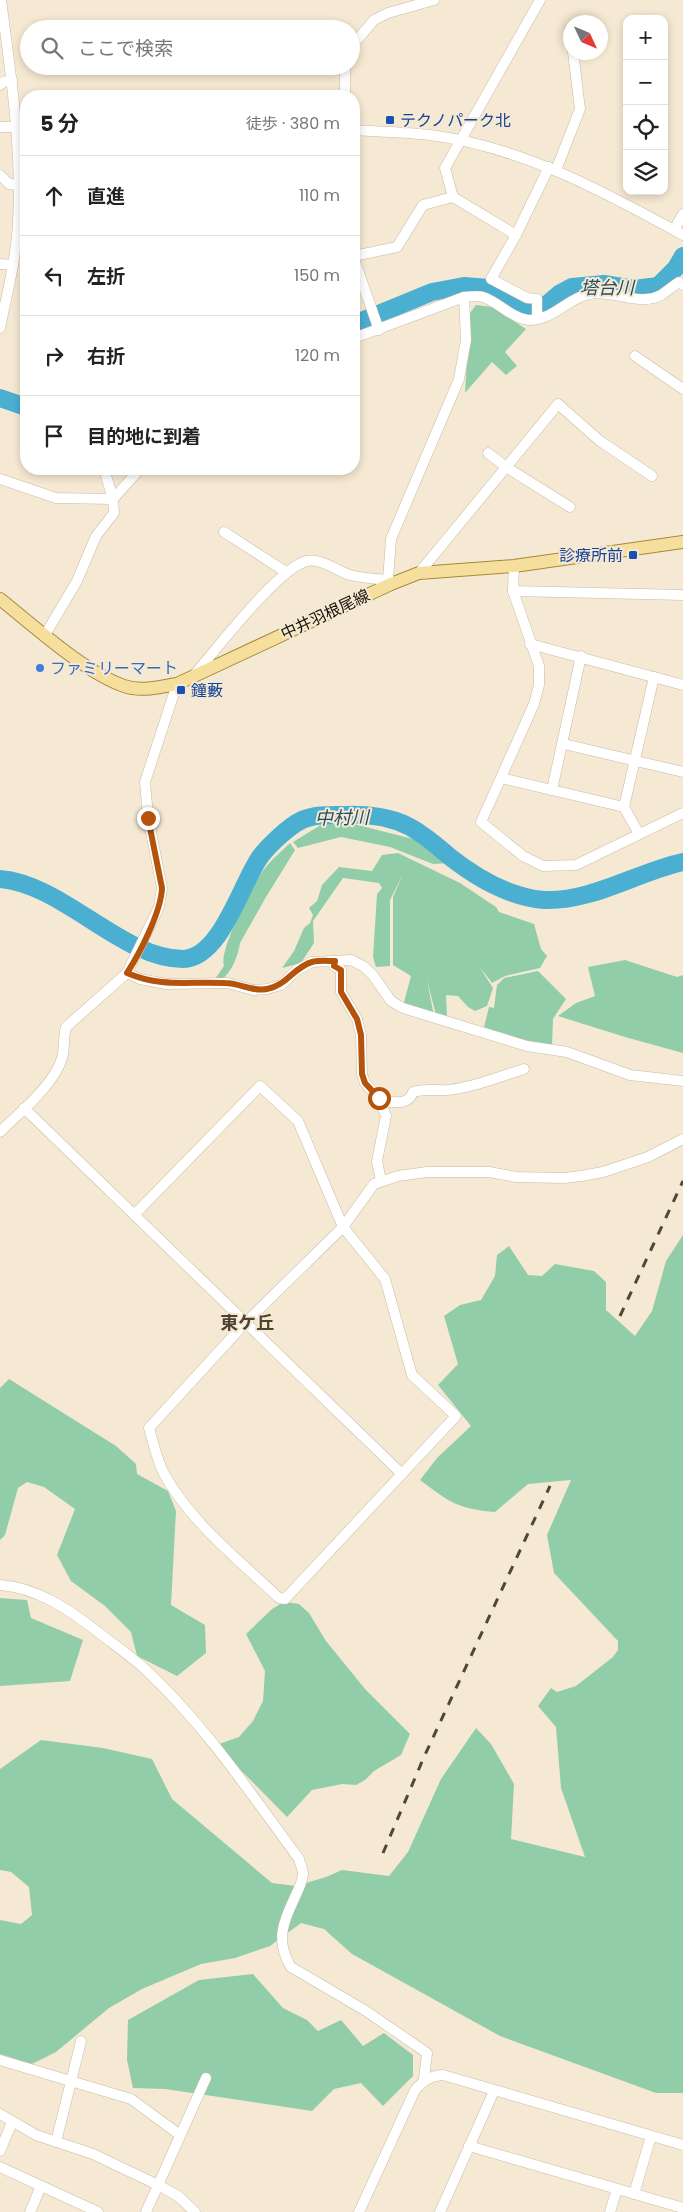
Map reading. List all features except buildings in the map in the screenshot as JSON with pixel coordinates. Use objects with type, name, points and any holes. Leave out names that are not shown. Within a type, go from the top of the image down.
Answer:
[{"type":"main road","name":"中井羽根尾線","points":[[0,599],[94,672],[125,686],[149,690],[177,684],[389,582],[419,573],[514,566],[683,542]]},
{"type":"street","points":[[1,0],[12,80],[20,118]]},
{"type":"street","points":[[360,37],[374,20],[388,13],[434,0]]},
{"type":"street","points":[[453,198],[445,168],[540,0]]},
{"type":"street","points":[[538,319],[537,299],[527,298],[492,278],[553,168],[580,109],[574,60]]},
{"type":"street","points":[[345,75],[345,90]]},
{"type":"street","points":[[0,85],[3,82],[12,80]]},
{"type":"street","points":[[0,127],[20,127]]},
{"type":"street","points":[[360,130],[430,135],[512,154],[553,168],[614,196],[679,233],[683,214]]},
{"type":"street","points":[[0,328],[13,265],[18,225],[20,166]]},
{"type":"street","points":[[0,175],[9,184],[19,185]]},
{"type":"street","points":[[360,256],[397,247],[423,205],[453,198],[516,235]]},
{"type":"street","points":[[0,264],[13,265]]},
{"type":"street","points":[[360,275],[379,330]]},
{"type":"street","points":[[360,336],[464,297],[482,297],[520,318],[529,320],[538,319],[560,310],[587,294],[599,293],[650,298],[660,296],[679,282],[683,285]]},
{"type":"street","points":[[194,675],[242,619],[286,572],[307,561],[317,562],[350,574],[389,582],[391,539],[459,379],[466,340],[464,297]]},
{"type":"street","points":[[635,356],[683,389]]},
{"type":"street","points":[[419,573],[558,404],[600,441],[652,476]]},
{"type":"street","points":[[488,453],[506,467],[570,507]]},
{"type":"street","points":[[45,635],[77,581],[96,536],[114,513],[113,499],[106,475]]},
{"type":"street","points":[[0,479],[56,498],[113,499],[135,475]]},
{"type":"street","points":[[224,532],[286,572]]},
{"type":"street","points":[[514,566],[513,591],[539,666],[539,685],[534,704],[482,822],[523,856],[543,866],[576,865],[683,813]]},
{"type":"street","points":[[513,591],[683,595]]},
{"type":"street","points":[[530,644],[581,656],[683,685]]},
{"type":"street","points":[[552,790],[564,744],[581,656]]},
{"type":"street","points":[[639,834],[624,807],[654,677]]},
{"type":"street","points":[[0,1132],[51,1079],[62,1057],[63,1036],[66,1027],[129,970],[159,907],[162,888],[148,818],[145,782],[177,684]]},
{"type":"street","points":[[564,744],[683,772]]},
{"type":"street","points":[[501,778],[624,807]]},
{"type":"street","points":[[129,970],[140,979],[166,984],[228,983],[253,990],[266,990],[281,985],[297,970],[312,962],[350,960],[363,966],[372,974],[391,1001],[403,1008],[527,1046],[567,1052],[630,1075],[683,1081]]},
{"type":"street","points":[[335,961],[334,966],[341,970],[341,992],[357,1019],[361,1035],[362,1074],[365,1083],[380,1101],[386,1116],[377,1161],[381,1181]]},
{"type":"street","points":[[380,1101],[399,1102],[408,1100],[412,1097],[413,1092],[418,1090],[448,1090],[482,1083],[524,1069]]},
{"type":"street","points":[[134,1215],[260,1086],[298,1121],[344,1227],[385,1279],[412,1375],[456,1416],[285,1599],[279,1598],[199,1521],[163,1470],[149,1428],[246,1322],[344,1227],[374,1184],[398,1176],[427,1172],[489,1172],[516,1177],[564,1178],[620,1167],[648,1157],[683,1139]]},
{"type":"street","points":[[24,1108],[402,1474]]},
{"type":"street","points":[[0,1585],[16,1586],[63,1606],[145,1669],[176,1701],[225,1758],[299,1859],[303,1875],[299,1890],[284,1921],[282,1939],[284,1955],[291,1967],[366,2011],[427,2053],[424,2079],[415,2090],[359,2212]]},
{"type":"street","points":[[56,2142],[81,2041]]},
{"type":"street","points":[[0,2060],[131,2099],[180,2135]]},
{"type":"street","points":[[424,2079],[443,2075],[683,2145]]},
{"type":"street","points":[[146,2212],[206,2078]]},
{"type":"street","points":[[440,2212],[494,2091]]},
{"type":"street","points":[[0,2114],[36,2135],[93,2154],[158,2185],[178,2196],[195,2212]]},
{"type":"street","points":[[0,2151],[12,2122]]},
{"type":"street","points":[[634,2194],[651,2136]]},
{"type":"street","points":[[469,2146],[683,2208]]},
{"type":"street","points":[[0,2167],[86,2210],[98,2212]]},
{"type":"street","points":[[30,2212],[41,2186]]},
{"type":"street","points":[[610,2212],[617,2189]]},
{"type":"green space","points":[[476,305],[492,307],[526,329],[505,352],[517,366],[506,375],[492,362],[465,393],[470,313]]},
{"type":"green space","points":[[324,823],[350,823],[421,841],[451,863],[433,864],[390,847],[341,837],[298,848],[293,842]]},
{"type":"green space","points":[[290,843],[295,850],[240,943],[231,968],[221,980],[215,979],[224,966],[226,946],[231,932],[253,887],[268,865]]},
{"type":"green space","points":[[398,853],[460,883],[496,907],[499,912],[534,924],[541,949],[547,956],[540,968],[505,976],[492,983],[479,966],[493,988],[487,1006],[475,1011],[468,1007],[458,996],[446,995],[447,1016],[436,1015],[427,980],[434,1016],[403,1006],[411,976],[393,965],[393,897],[403,874],[390,900],[390,966],[376,967],[373,957],[377,894],[382,888],[379,883],[343,878],[313,921],[314,943],[301,963],[282,968],[294,951],[304,928],[310,923],[313,915],[309,908],[317,901],[322,885],[339,867],[372,871],[382,855]]},
{"type":"green space","points":[[625,960],[677,977],[683,975],[683,1053],[558,1016],[576,1003],[595,996],[588,967]]},
{"type":"green space","points":[[538,971],[566,999],[553,1019],[552,1046],[491,1033],[484,1027],[489,1007],[494,1008],[497,985],[504,978]]},
{"type":"green space","points":[[683,1235],[683,2093],[656,2093],[500,2036],[352,1954],[324,1929],[301,1923],[270,1946],[235,1958],[201,1964],[142,1989],[109,2008],[56,2052],[32,2064],[0,2054],[0,1920],[21,1924],[32,1915],[29,1887],[11,1872],[0,1870],[0,1769],[41,1740],[103,1748],[152,1759],[172,1799],[272,1883],[296,1886],[342,1870],[389,1876],[408,1852],[441,1779],[476,1728],[491,1744],[514,1784],[511,1839],[585,1857],[561,1788],[556,1727],[538,1706],[551,1688],[557,1692],[576,1686],[613,1657],[618,1650],[618,1641],[554,1573],[547,1535],[571,1480],[528,1484],[495,1512],[472,1509],[454,1503],[420,1480],[437,1458],[471,1426],[438,1385],[458,1364],[444,1316],[460,1305],[481,1300],[495,1276],[497,1255],[509,1246],[528,1275],[542,1276],[555,1264],[594,1271],[606,1282],[606,1310],[635,1336],[652,1311],[666,1261]]},
{"type":"green space","points":[[9,1379],[116,1446],[136,1464],[137,1474],[168,1491],[176,1511],[171,1605],[205,1625],[206,1653],[177,1676],[137,1656],[131,1632],[105,1606],[71,1581],[57,1555],[75,1509],[44,1487],[27,1482],[18,1488],[5,1535],[0,1540],[0,1388]]},
{"type":"green space","points":[[0,1598],[27,1600],[31,1618],[83,1640],[70,1681],[0,1686]]},
{"type":"green space","points":[[284,1602],[299,1604],[309,1613],[326,1641],[365,1689],[410,1734],[401,1755],[374,1771],[365,1780],[356,1785],[342,1784],[312,1790],[287,1817],[216,1745],[239,1737],[253,1721],[263,1701],[265,1671],[246,1634],[272,1609]]},
{"type":"green space","points":[[253,1974],[283,2008],[307,2020],[318,2031],[341,2020],[363,2046],[384,2033],[413,2055],[413,2076],[383,2106],[361,2083],[334,2089],[312,2111],[165,2089],[133,2088],[127,2060],[128,2020],[199,1980]]},
{"type":"waterway","name":"塔台川","points":[[360,322],[432,292],[464,286],[489,288],[528,308],[546,305],[559,294],[572,287],[604,284],[634,289],[658,286],[676,268],[683,256]]},
{"type":"waterway","name":"塔台川","points":[[0,398],[20,405]]},
{"type":"waterway","name":"中村川","points":[[0,879],[23,884],[47,894],[138,947],[160,956],[183,959],[196,955],[208,946],[219,933],[229,918],[253,869],[268,847],[291,827],[302,820],[312,817],[362,815],[386,818],[401,823],[430,840],[461,865],[494,886],[518,895],[544,900],[580,896],[683,862]]},
{"type":"railway","points":[[620,1316],[683,1181]]},
{"type":"railway","points":[[383,1853],[424,1757],[550,1486]]},
{"type":"place","name":"テクノパーク北","points":[[390,120]]},
{"type":"place","name":"診療所前","points":[[633,555]]},
{"type":"place","name":"ファミリーマート","points":[[40,668]]},
{"type":"place","name":"鐘藪","points":[[181,690]]},
{"type":"district","name":"東ケ丘","points":[[247,1323]]},
{"type":"route","points":[[148,818],[162,888],[162,899],[156,916],[127,973],[140,979],[166,984],[228,983],[253,990],[266,990],[281,985],[297,970],[312,962],[335,961],[334,966],[341,970],[341,992],[357,1019],[361,1035],[362,1074],[365,1083],[379,1098]]}]
